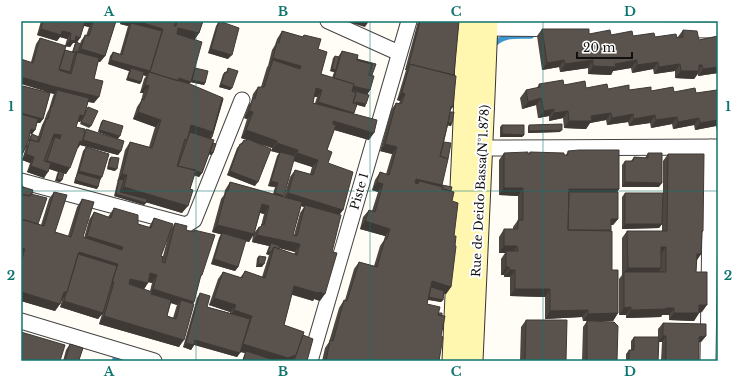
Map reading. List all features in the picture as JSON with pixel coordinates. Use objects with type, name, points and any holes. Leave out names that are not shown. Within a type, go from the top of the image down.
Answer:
[{"type":"main road","name":"Rue de Deido Bassa(N°1.878)","points":[[454,361],[467,21]]},
{"type":"main road","name":"Rue de Deido Bassa(N°1.878)","points":[[472,361],[487,25]]},
{"type":"street","points":[[328,21],[399,53]]},
{"type":"street","name":"Piste 1","points":[[310,361],[409,21]]},
{"type":"street","points":[[487,25],[631,25],[718,30]]},
{"type":"street","points":[[21,181],[186,225],[194,220],[242,100]]},
{"type":"street","points":[[481,148],[715,147],[708,361]]},
{"type":"street","points":[[21,321],[154,361]]},
{"type":"building","points":[[43,21],[85,21],[80,38],[76,36],[75,41],[70,40],[71,33],[62,31],[61,35],[41,29]]},
{"type":"building","points":[[93,21],[116,21],[105,56],[81,49],[85,35],[89,36]]},
{"type":"building","points":[[136,21],[176,21],[174,26],[176,26],[177,21],[203,21],[199,33],[178,28],[177,34],[202,42],[191,82],[179,78],[178,81],[150,72],[163,29]]},
{"type":"building","points":[[219,21],[239,28],[232,55],[211,49]]},
{"type":"building","points":[[420,21],[459,21],[454,75],[409,64]]},
{"type":"building","points":[[131,23],[162,31],[150,71],[111,60],[113,52],[122,55]]},
{"type":"building","points":[[542,29],[589,29],[589,34],[610,30],[611,35],[632,31],[633,36],[654,33],[655,37],[676,34],[677,38],[683,37],[683,30],[697,31],[699,40],[718,36],[718,67],[703,69],[702,65],[699,65],[699,71],[681,71],[680,64],[659,67],[658,62],[637,65],[637,60],[615,64],[616,67],[593,66],[593,60],[565,64],[564,60],[547,63]]},
{"type":"building","points":[[282,31],[303,37],[304,35],[321,39],[318,49],[327,52],[321,74],[354,84],[352,91],[356,93],[353,103],[357,104],[354,113],[318,102],[322,90],[316,88],[313,103],[377,120],[374,133],[333,121],[333,124],[336,125],[327,150],[332,152],[328,163],[353,172],[343,210],[288,193],[295,170],[313,175],[318,160],[297,153],[298,150],[277,143],[277,141],[246,130],[253,112],[249,111],[253,98],[255,99],[258,87],[264,87],[273,60],[300,69],[301,66],[273,58],[277,42],[279,43]]},
{"type":"building","points":[[40,38],[66,46],[59,70],[71,74],[77,52],[99,58],[94,79],[103,81],[99,97],[21,77],[21,59],[33,63]]},
{"type":"building","points":[[76,42],[81,44],[78,52],[73,52]]},
{"type":"building","points":[[65,50],[76,53],[70,72],[59,69]]},
{"type":"building","points":[[342,51],[358,55],[357,60],[372,64],[369,75],[374,76],[370,90],[353,86],[354,84],[334,78]]},
{"type":"building","points":[[335,56],[339,57],[336,70],[332,69]]},
{"type":"building","points":[[357,59],[376,64],[372,75],[369,75],[372,64]]},
{"type":"building","points":[[410,64],[456,76],[453,107],[451,106],[440,156],[448,159],[442,185],[416,179],[415,183],[418,184],[419,181],[443,187],[442,189],[454,192],[452,201],[458,203],[454,236],[456,236],[456,246],[451,287],[432,281],[427,304],[440,307],[438,315],[445,316],[441,336],[443,337],[439,361],[326,361],[330,340],[333,341],[344,300],[347,301],[359,262],[377,267],[385,239],[387,239],[390,229],[365,221],[369,210],[375,212],[383,184],[377,182],[380,172],[389,175],[397,147],[385,144],[396,103],[401,104],[405,94],[402,92]]},
{"type":"building","points":[[131,68],[144,72],[141,82],[128,78]]},
{"type":"building","points":[[195,68],[208,71],[205,83],[192,80]]},
{"type":"building","points":[[228,68],[238,71],[232,88],[221,84]]},
{"type":"building","points":[[149,72],[190,84],[223,98],[213,132],[191,125],[187,140],[185,139],[177,166],[196,170],[190,189],[193,190],[188,206],[124,187],[127,175],[122,174],[130,142],[152,148],[161,120],[138,112],[142,99],[144,100],[149,86],[145,85]]},
{"type":"building","points":[[563,80],[564,85],[585,81],[586,88],[607,84],[608,89],[629,85],[629,90],[651,87],[651,91],[673,87],[674,92],[695,88],[696,93],[717,90],[718,120],[700,123],[699,118],[678,122],[677,117],[656,120],[655,115],[634,119],[633,114],[612,118],[611,113],[591,116],[592,121],[569,121],[568,111],[554,113],[554,109],[544,111],[541,98],[528,102],[526,90],[540,87],[539,84]]},
{"type":"building","points":[[23,86],[50,93],[43,119],[21,113],[21,92]]},
{"type":"building","points":[[57,90],[89,98],[84,116],[80,115],[76,127],[85,129],[85,132],[70,168],[47,161],[55,137],[60,139],[61,135],[54,134],[44,161],[51,163],[48,172],[31,166],[34,157],[26,154],[30,140],[39,142]]},
{"type":"building","points":[[352,90],[369,95],[366,104],[356,102],[355,104],[353,103],[356,93]]},
{"type":"building","points":[[222,99],[212,137],[209,137],[213,132]]},
{"type":"building","points":[[88,107],[98,111],[91,126],[81,122]]},
{"type":"building","points":[[450,112],[454,112],[452,123],[448,123]]},
{"type":"building","points":[[21,114],[38,119],[35,130],[31,129],[28,142],[21,157]]},
{"type":"building","points":[[103,120],[123,126],[120,136],[99,130]]},
{"type":"building","points":[[562,124],[562,130],[529,131],[529,125]]},
{"type":"building","points":[[502,125],[524,125],[524,135],[502,134]]},
{"type":"building","points":[[86,129],[124,141],[121,151],[83,140]]},
{"type":"building","points":[[190,132],[214,140],[202,173],[178,166]]},
{"type":"building","points":[[32,134],[39,137],[37,142],[30,139]]},
{"type":"building","points":[[248,139],[271,149],[258,182],[230,171],[240,144],[242,144],[244,140],[246,141]]},
{"type":"building","points":[[444,142],[451,143],[448,159],[440,156]]},
{"type":"building","points":[[213,143],[216,144],[213,153],[210,151]]},
{"type":"building","points":[[86,147],[109,154],[102,177],[79,171]]},
{"type":"building","points":[[619,150],[619,189],[569,189],[568,230],[612,231],[612,270],[618,270],[618,313],[588,314],[588,310],[550,311],[550,289],[515,289],[515,270],[510,270],[509,267],[506,267],[506,251],[518,251],[517,246],[504,246],[504,229],[518,229],[518,220],[523,220],[523,188],[504,188],[504,153],[564,153],[564,155],[568,155],[568,151]]},
{"type":"building","points":[[280,152],[295,156],[284,196],[275,193],[278,183],[271,181]]},
{"type":"building","points":[[648,153],[662,153],[662,183],[625,182],[625,161],[633,161],[634,157],[648,158]]},
{"type":"building","points":[[668,154],[704,154],[703,231],[701,254],[697,254],[696,272],[707,272],[707,305],[699,305],[699,313],[674,313],[674,308],[631,310],[631,307],[624,308],[624,272],[666,272],[666,247],[661,247],[661,268],[628,268],[627,231],[667,231]]},
{"type":"building","points":[[111,157],[119,158],[117,169],[108,167]]},
{"type":"building","points":[[59,171],[64,173],[62,180],[57,179]]},
{"type":"building","points":[[78,173],[100,179],[98,187],[75,180]]},
{"type":"building","points":[[119,179],[124,180],[120,192],[147,199],[146,203],[116,194]]},
{"type":"building","points":[[230,182],[302,202],[293,235],[297,236],[305,205],[341,215],[332,252],[337,253],[325,294],[294,286],[284,325],[304,332],[296,355],[288,358],[243,344],[252,316],[234,310],[236,305],[214,298],[223,272],[242,278],[245,271],[265,278],[274,247],[297,255],[300,244],[257,235],[259,227],[261,227],[262,224],[264,225],[269,206],[262,204],[254,234],[217,225],[226,191],[228,191]]},
{"type":"building","points":[[442,185],[452,187],[451,191],[442,189]]},
{"type":"building","points":[[23,187],[33,190],[32,194],[29,196],[21,194]]},
{"type":"building","points":[[54,192],[67,195],[55,232],[71,237],[82,199],[94,202],[83,237],[122,250],[123,247],[87,236],[94,212],[111,218],[114,208],[138,215],[138,224],[151,228],[154,218],[173,224],[161,256],[163,257],[162,262],[165,263],[175,223],[187,226],[186,230],[194,232],[194,230],[215,235],[201,275],[194,302],[153,289],[157,275],[150,273],[148,283],[130,279],[129,284],[152,292],[151,294],[171,300],[167,316],[176,319],[181,300],[194,304],[184,340],[104,316],[114,282],[112,281],[118,264],[79,252],[67,292],[64,292],[60,304],[21,292],[21,262],[25,249],[21,248],[21,219],[44,226]]},
{"type":"building","points":[[569,192],[618,192],[618,219],[611,219],[611,230],[568,230]]},
{"type":"building","points":[[625,193],[663,193],[662,224],[625,224]]},
{"type":"building","points":[[21,194],[30,196],[31,194],[47,198],[38,224],[21,219]]},
{"type":"building","points":[[222,233],[246,240],[238,267],[214,259]]},
{"type":"building","points":[[271,243],[280,246],[279,249],[274,247],[271,252],[268,252]]},
{"type":"building","points":[[78,254],[117,266],[103,313],[64,301]]},
{"type":"building","points":[[259,256],[266,257],[264,264],[258,264]]},
{"type":"building","points":[[431,287],[444,291],[443,300],[429,297]]},
{"type":"building","points":[[200,293],[210,296],[207,307],[250,319],[240,353],[195,340],[194,345],[186,343]]},
{"type":"building","points":[[526,320],[567,320],[566,361],[525,361]]},
{"type":"building","points":[[587,321],[614,322],[618,326],[617,361],[587,361]]},
{"type":"building","points":[[663,323],[706,324],[706,336],[699,337],[699,361],[666,361],[666,336],[663,336]]},
{"type":"building","points":[[21,332],[65,345],[60,361],[21,361]]},
{"type":"building","points":[[303,335],[313,339],[307,361],[294,361]]},
{"type":"building","points":[[634,337],[659,337],[658,361],[629,361],[629,350],[634,350]]},
{"type":"building","points":[[70,344],[83,348],[79,360],[83,361],[65,361]]},
{"type":"building","points":[[246,351],[271,359],[271,361],[243,361]]},
{"type":"waterway","points":[[493,46],[500,39],[515,36],[531,36]]},
{"type":"waterway","points":[[115,359],[122,361]]}]
